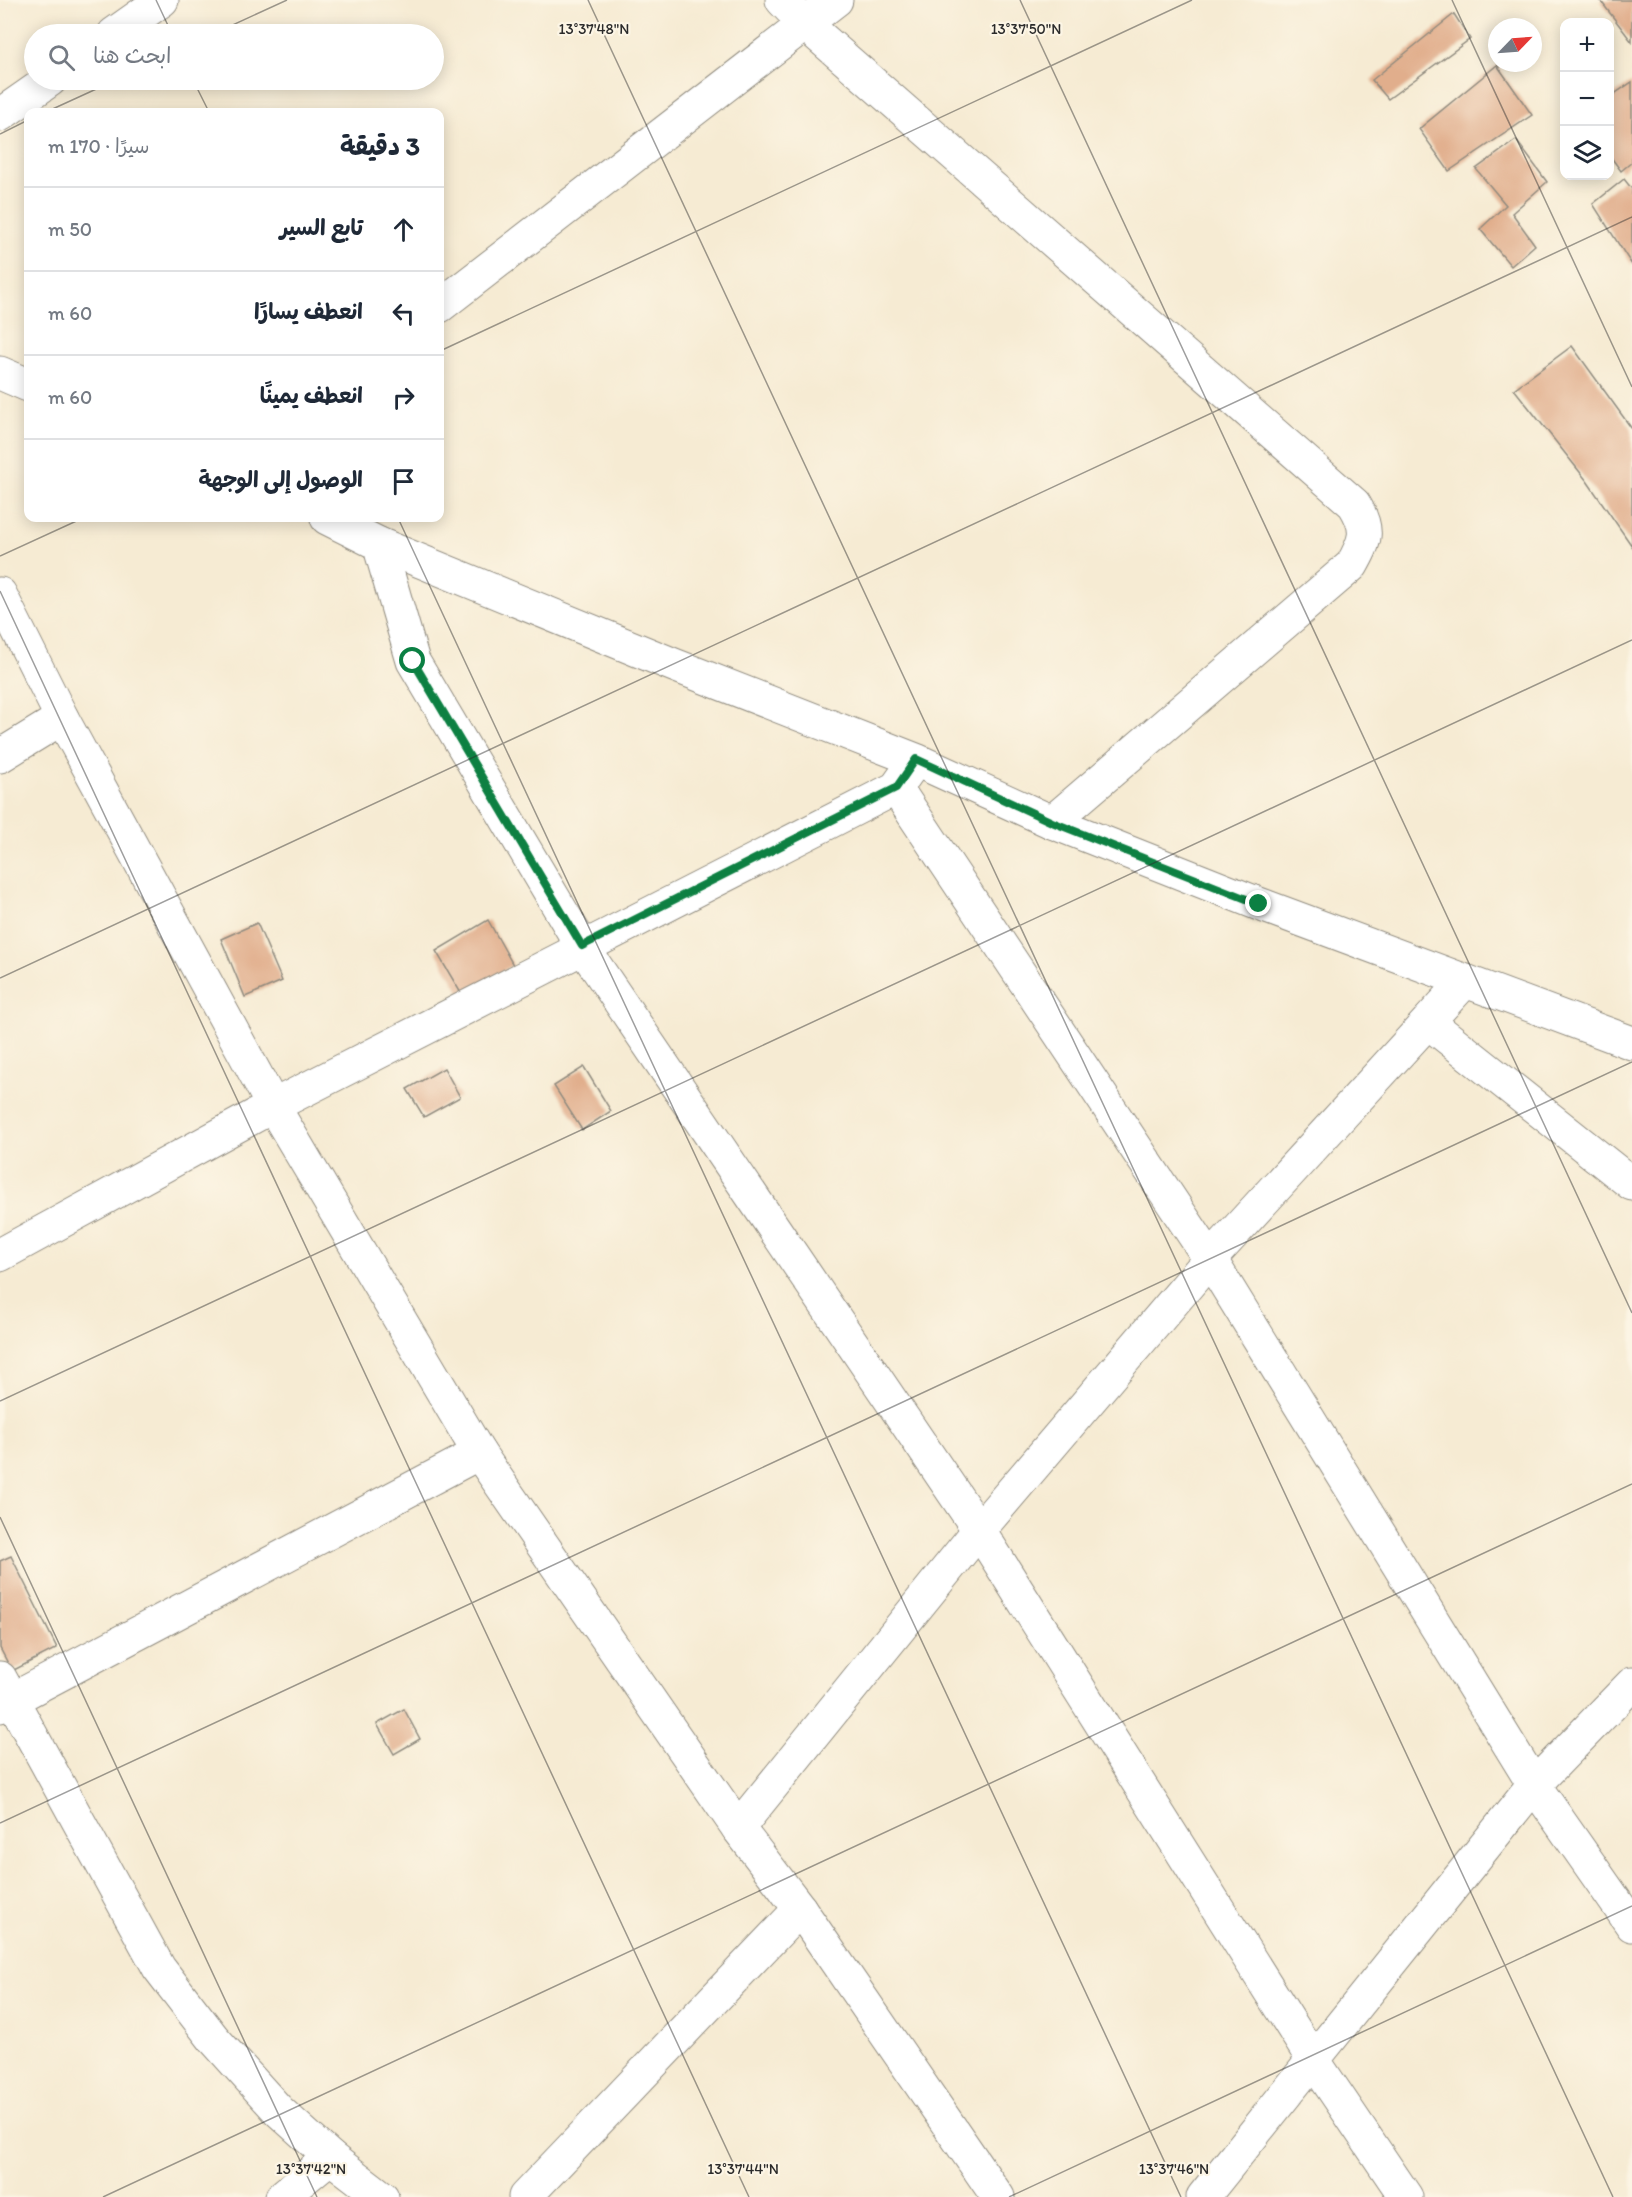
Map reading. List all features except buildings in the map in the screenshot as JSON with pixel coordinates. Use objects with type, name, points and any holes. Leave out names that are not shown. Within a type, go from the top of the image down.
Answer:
[{"type":"street","points":[[128,24],[162,0]]},
{"type":"street","points":[[444,303],[793,11],[836,0]]},
{"type":"street","points":[[793,11],[1354,504],[1365,523],[1364,545],[1352,566],[1052,822]]},
{"type":"street","points":[[0,116],[36,90]]},
{"type":"street","points":[[0,374],[24,383]]},
{"type":"street","points":[[335,522],[379,544],[674,665],[916,759],[1052,822],[1259,904],[1632,1043]]},
{"type":"street","points":[[379,544],[413,661],[582,946],[979,1530],[1314,2061],[1406,2197]]},
{"type":"street","points":[[0,594],[62,718],[273,1106],[479,1453],[738,1828],[800,1909],[998,2197]]},
{"type":"street","points":[[0,756],[62,718]]},
{"type":"street","points":[[0,1255],[273,1106],[582,946],[896,788],[916,759]]},
{"type":"street","points":[[896,788],[1210,1259],[1534,1785],[1632,1925]]},
{"type":"street","points":[[738,1828],[979,1530],[1210,1259],[1464,981]]},
{"type":"street","points":[[1428,1022],[1632,1184]]},
{"type":"street","points":[[382,2197],[330,2157],[279,2111],[213,2038],[159,1968],[4,1695],[479,1453]]},
{"type":"street","points":[[1203,2197],[1534,1785],[1632,1684]]},
{"type":"street","points":[[525,2197],[800,1909]]},
{"type":"street","points":[[282,2197],[330,2157]]},
{"type":"route","points":[[413,661],[582,946],[896,788],[916,759],[1052,822],[1259,904]]}]
